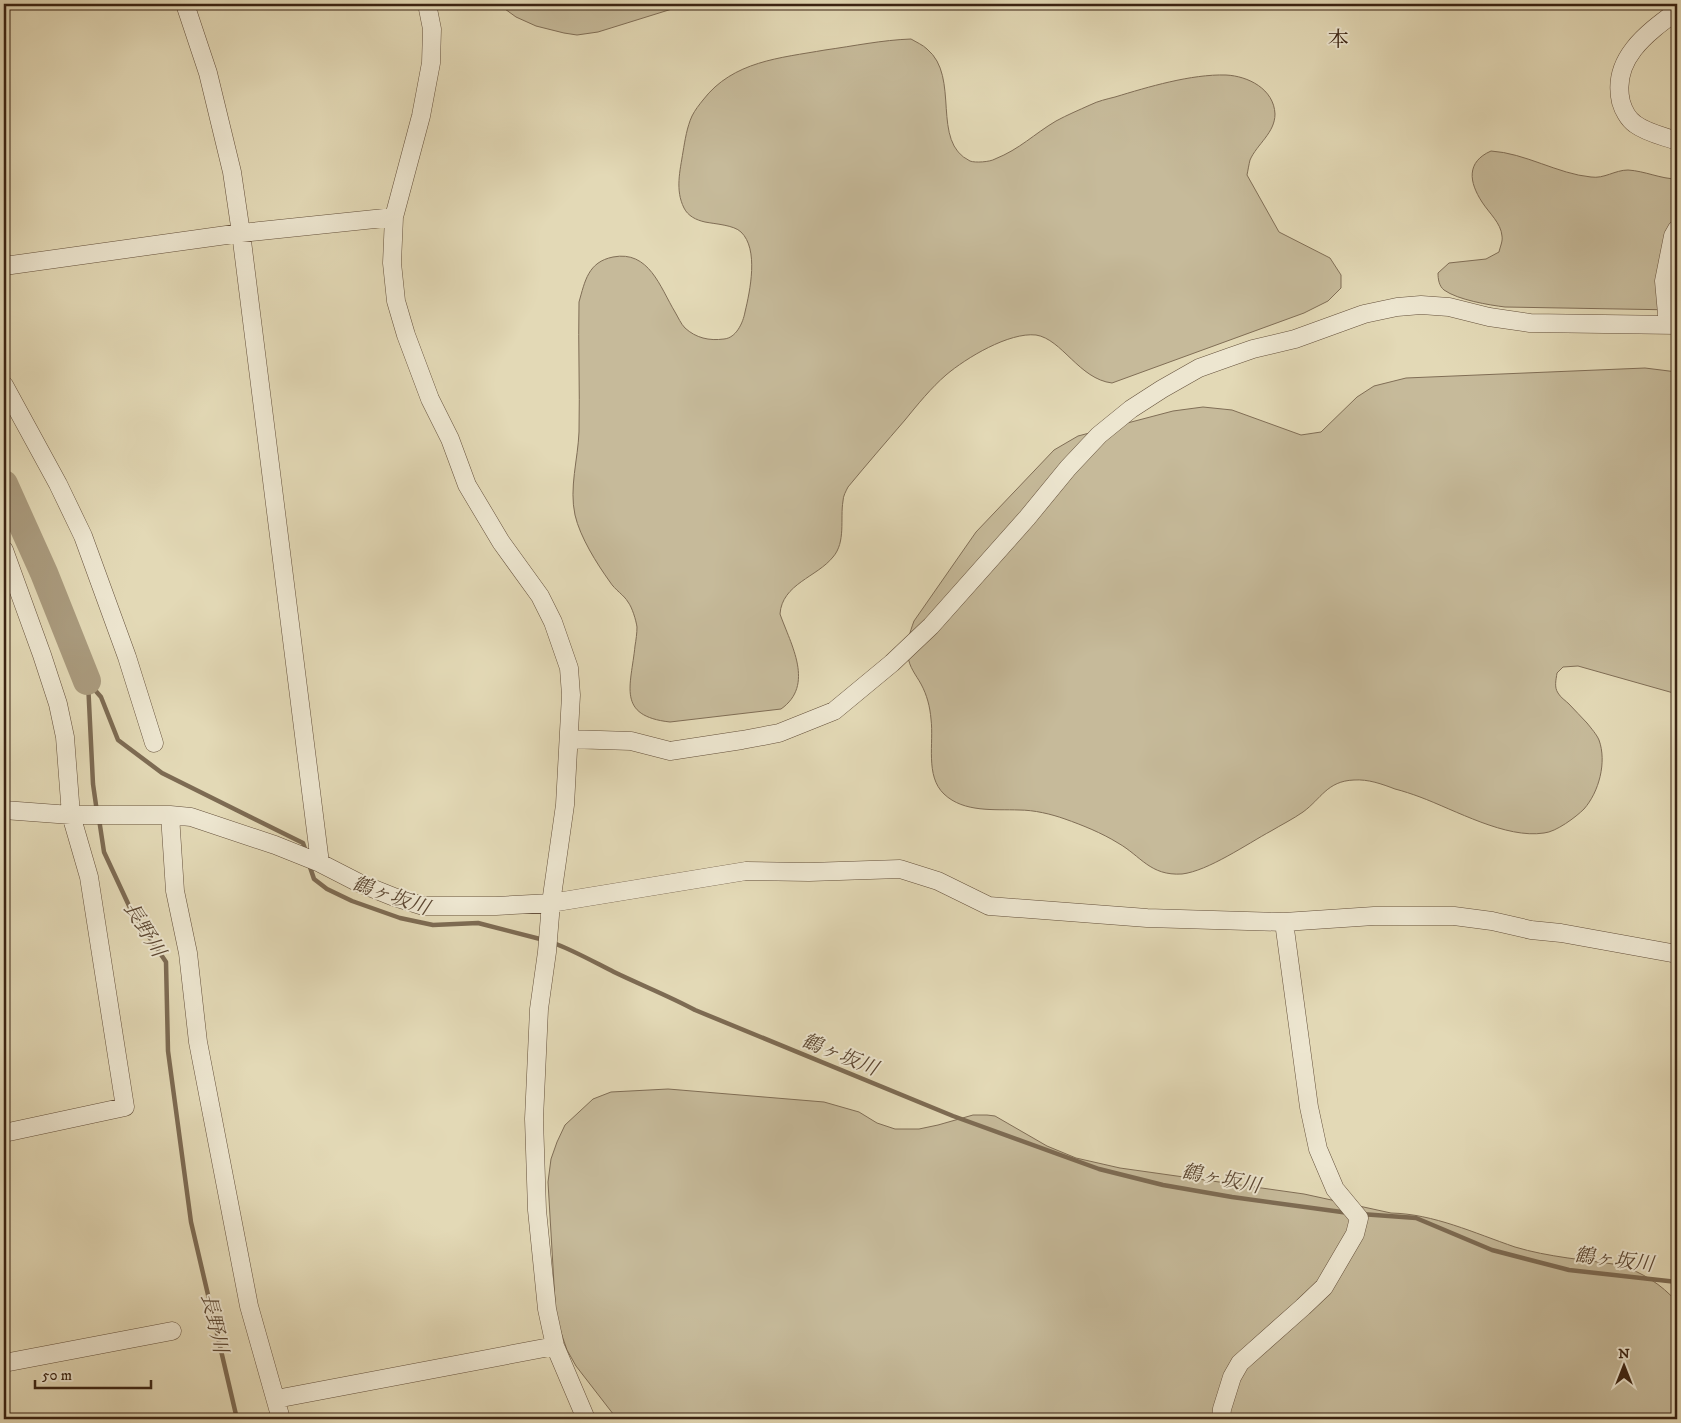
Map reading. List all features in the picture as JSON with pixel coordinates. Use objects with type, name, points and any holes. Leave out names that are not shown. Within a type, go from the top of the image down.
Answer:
[{"type":"street","points":[[185,4],[210,82],[232,172],[320,864]]},
{"type":"street","points":[[427,4],[432,29],[431,63],[425,100],[394,216],[393,273],[396,301],[406,335],[430,399],[450,439],[467,484],[501,542],[540,596],[553,622],[569,668],[572,694],[564,805],[539,1009],[534,1119],[539,1226],[546,1309],[555,1346],[586,1419]]},
{"type":"street","points":[[1677,10],[1648,32],[1627,58],[1620,76],[1620,94],[1623,108],[1633,123],[1646,131],[1677,141]]},
{"type":"street","points":[[4,266],[241,234],[394,216]]},
{"type":"street","points":[[569,740],[631,741],[670,751],[779,733],[834,711],[892,664],[931,626],[1099,435],[1131,408],[1162,388],[1199,368],[1253,349],[1295,339],[1364,314],[1397,307],[1421,305],[1448,307],[1489,317],[1530,323],[1673,325],[1664,281],[1673,236],[1677,229]]},
{"type":"street","points":[[4,385],[58,484],[83,536],[127,657],[154,743]]},
{"type":"street","points":[[4,550],[58,704],[65,737],[71,815],[89,877],[125,1107],[4,1133]]},
{"type":"street","points":[[4,810],[71,815],[170,815],[191,817],[294,853],[359,883],[423,906],[496,906],[551,903],[746,871],[809,872],[900,869],[938,881],[989,906],[1148,918],[1284,922],[1374,916],[1454,916],[1492,921],[1531,930],[1561,932],[1677,954]]},
{"type":"street","points":[[170,815],[175,891],[188,953],[198,1042],[249,1306],[281,1419]]},
{"type":"street","points":[[1221,1419],[1222,1409],[1232,1377],[1240,1363],[1324,1286],[1355,1234],[1359,1218],[1335,1190],[1318,1149],[1309,1107],[1284,922]]},
{"type":"street","points":[[4,1363],[172,1331]]},
{"type":"street","points":[[276,1399],[555,1346]]},
{"type":"shaded area","points":[[498,4],[688,4],[598,32],[577,35],[536,26],[516,17]]},
{"type":"shaded area","points":[[911,39],[925,48],[937,61],[945,92],[951,139],[958,152],[972,162],[990,161],[1004,155],[1056,121],[1102,100],[1155,85],[1213,75],[1234,76],[1251,81],[1265,91],[1274,105],[1275,114],[1269,133],[1250,160],[1247,175],[1279,232],[1330,258],[1341,275],[1341,288],[1328,301],[1304,313],[1112,383],[1100,380],[1090,374],[1054,344],[1036,335],[1013,338],[976,354],[946,375],[930,391],[848,487],[843,499],[842,530],[837,551],[826,564],[793,588],[782,604],[780,614],[794,651],[799,677],[797,688],[791,699],[781,709],[670,722],[653,719],[641,713],[634,706],[631,697],[631,674],[637,627],[635,617],[626,599],[614,588],[590,550],[577,523],[573,505],[573,484],[579,432],[579,302],[586,280],[593,268],[605,260],[625,256],[636,259],[652,272],[685,328],[698,336],[713,340],[732,336],[741,325],[747,303],[752,270],[750,249],[747,239],[741,232],[729,226],[698,220],[686,211],[681,201],[680,173],[686,134],[694,112],[715,87],[728,77],[758,63],[825,50]]},
{"type":"shaded area","points":[[1491,151],[1516,155],[1566,172],[1591,177],[1600,177],[1628,170],[1677,179],[1677,310],[1505,307],[1465,299],[1444,290],[1439,282],[1438,273],[1449,263],[1486,259],[1499,252],[1502,240],[1501,231],[1474,187],[1472,173],[1477,161]]},
{"type":"shaded area","points":[[1645,368],[1677,372],[1677,694],[1578,666],[1563,667],[1557,673],[1557,691],[1595,734],[1599,740],[1602,758],[1600,776],[1594,794],[1584,809],[1560,827],[1544,833],[1514,832],[1497,828],[1420,797],[1380,784],[1364,780],[1345,781],[1331,787],[1299,815],[1215,863],[1192,872],[1171,874],[1162,872],[1147,864],[1112,839],[1072,821],[1054,815],[1025,810],[990,810],[970,807],[952,800],[938,787],[932,769],[932,728],[927,697],[911,667],[908,656],[908,642],[914,621],[976,532],[1054,450],[1078,436],[1173,411],[1203,407],[1232,410],[1301,435],[1321,432],[1357,397],[1374,386],[1406,378]]},
{"type":"shaded area","points":[[668,1089],[824,1102],[859,1112],[877,1123],[895,1129],[919,1129],[973,1115],[995,1116],[1047,1146],[1076,1158],[1120,1168],[1304,1194],[1391,1213],[1423,1217],[1454,1225],[1515,1247],[1554,1256],[1620,1265],[1651,1280],[1677,1302],[1677,1419],[617,1419],[576,1366],[567,1350],[556,1318],[548,1182],[551,1159],[565,1125],[593,1099],[611,1092]]},
{"type":"waterway","name":"長野川","points":[[4,484],[44,573],[87,681]]},
{"type":"waterway","name":"鶴ヶ坂川","points":[[87,681],[101,697],[118,740],[162,773],[303,843],[306,852]]},
{"type":"waterway","name":"長野川","points":[[88,682],[93,784],[97,812]]},
{"type":"waterway","name":"長野川","points":[[99,819],[104,852],[131,910],[166,962],[168,1051],[191,1222],[237,1419]]},
{"type":"waterway","name":"鶴ヶ坂川","points":[[309,864],[314,879],[327,889],[352,901],[400,918],[433,925],[478,923],[544,940]]},
{"type":"waterway","name":"鶴ヶ坂川","points":[[551,942],[695,1010],[953,1116],[1099,1169],[1163,1185],[1232,1197],[1349,1213]]},
{"type":"waterway","name":"鶴ヶ坂川","points":[[1361,1214],[1416,1218],[1492,1250],[1569,1270],[1677,1282]]},
{"type":"district","name":"本","points":[[1338,39]]}]
